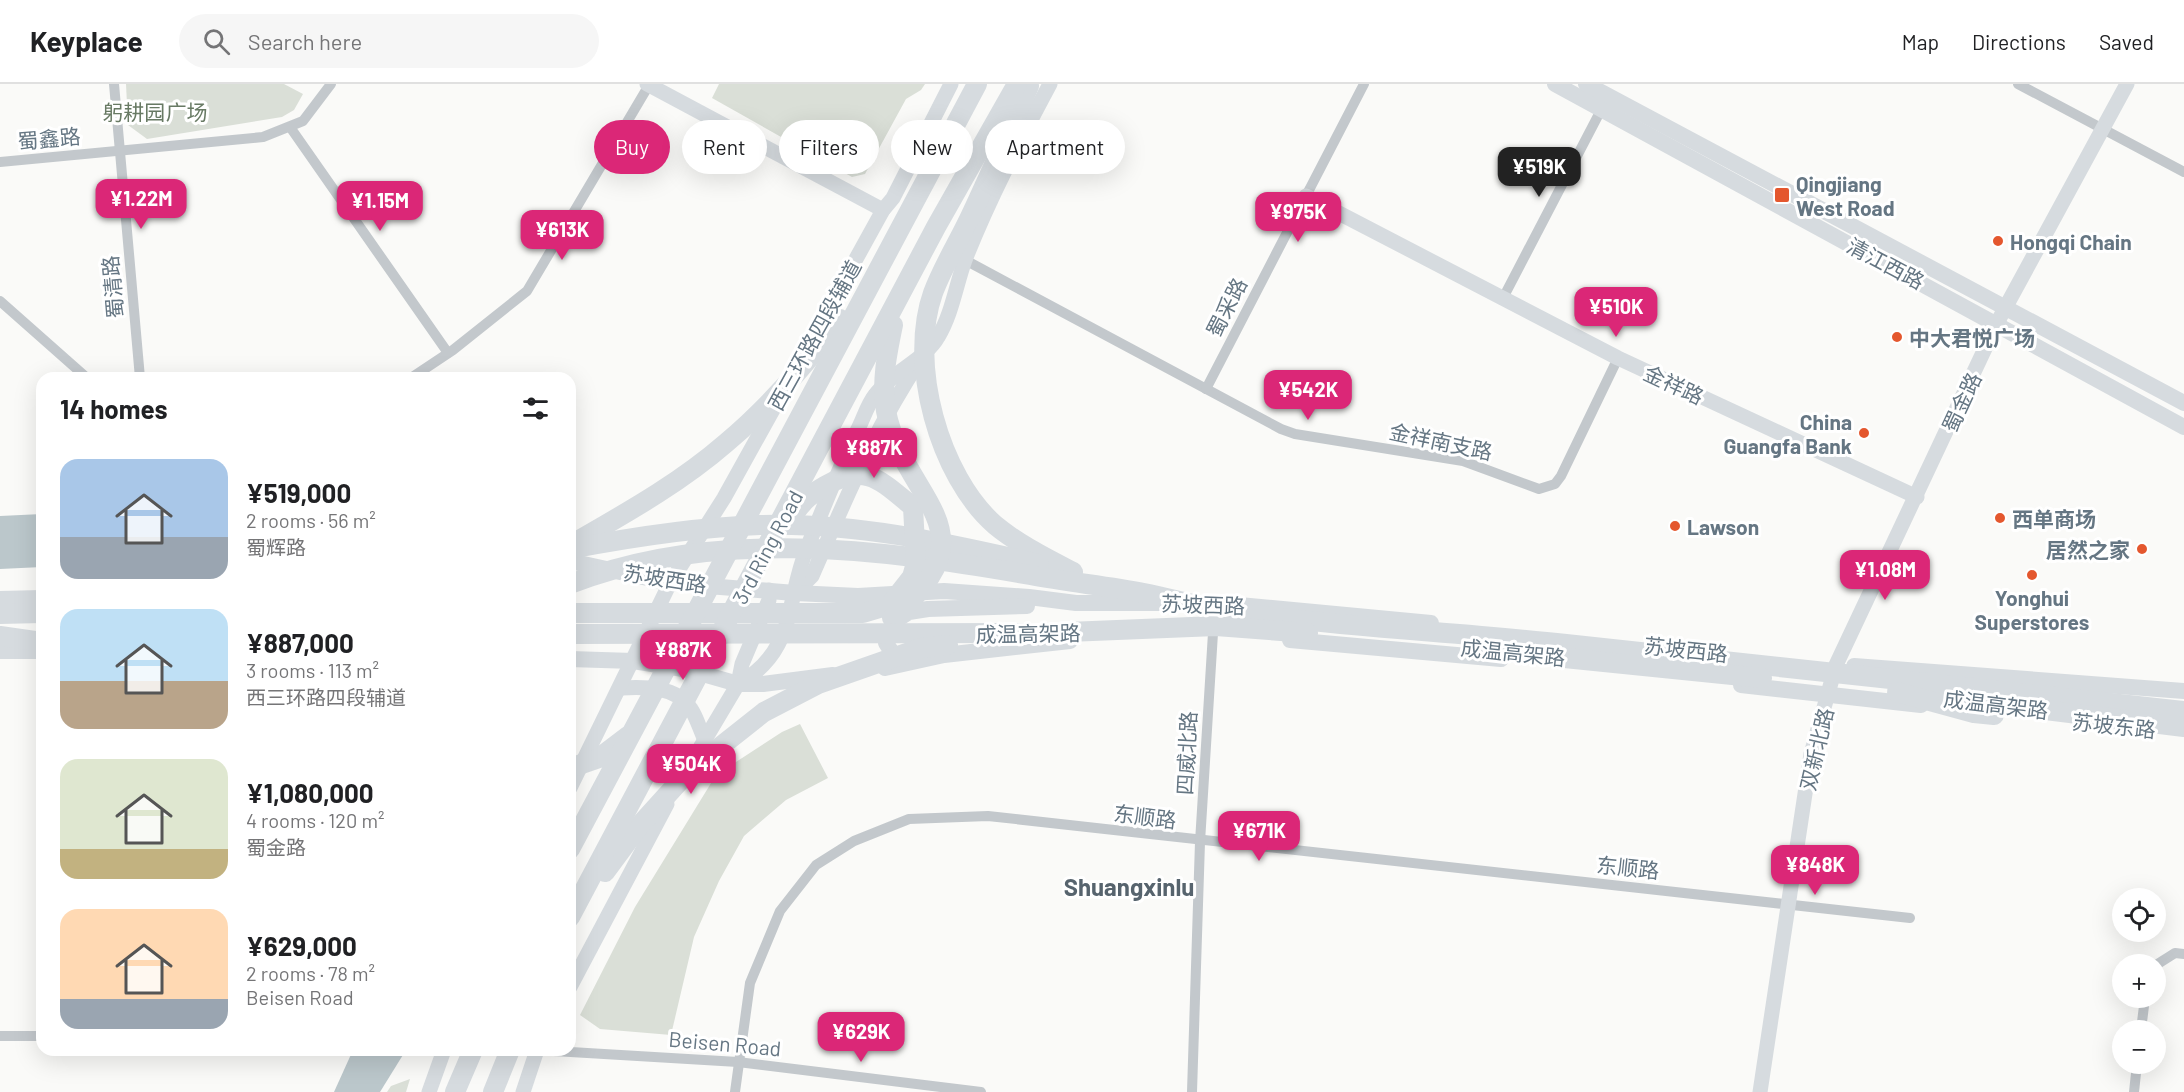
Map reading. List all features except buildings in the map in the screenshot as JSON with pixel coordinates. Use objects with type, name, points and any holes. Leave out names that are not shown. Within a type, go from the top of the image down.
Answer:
[{"type":"highway","name":"3rd Ring Road","points":[[576,838],[976,84]]},
{"type":"highway","name":"3rd Ring Road","points":[[576,908],[898,303],[936,227],[1017,84]]},
{"type":"highway","points":[[1029,84],[961,252],[933,294],[927,322],[926,377],[933,418],[948,456],[973,500],[994,524],[1030,549],[1073,572]]},
{"type":"highway","points":[[576,543],[638,507],[727,443],[806,364],[875,274]]},
{"type":"highway","points":[[838,635],[892,618],[899,612],[929,581],[943,542],[934,508],[902,458],[886,411],[884,370],[898,303]]},
{"type":"highway","points":[[576,613],[863,613],[881,608],[890,605],[912,577],[916,563],[913,507],[883,482],[868,476],[844,475],[805,498],[756,568]]},
{"type":"highway","points":[[576,546],[627,538],[761,525],[838,529],[924,539],[1073,572],[1140,592]]},
{"type":"highway","points":[[576,582],[595,574],[666,560],[722,552],[793,548],[871,551],[965,563],[1140,592]]},
{"type":"highway","name":"成温高架路","points":[[1140,592],[1228,611],[1562,643],[2184,711]]},
{"type":"highway","points":[[0,614],[36,614]]},
{"type":"highway","name":"成温高架路","points":[[603,635],[1043,633],[1216,626],[1350,635],[1897,692],[2184,727]]},
{"type":"highway","points":[[0,628],[36,628]]},
{"type":"highway","points":[[576,911],[639,826],[687,773],[764,712],[818,684],[921,648],[1043,633]]},
{"type":"highway","points":[[576,634],[603,635]]},
{"type":"highway","points":[[576,640],[603,635]]},
{"type":"highway","points":[[0,636],[36,641]]},
{"type":"highway","points":[[1932,684],[2018,683],[2184,698]]},
{"type":"highway","points":[[1897,692],[1974,713],[2184,738]]},
{"type":"highway","points":[[576,766],[599,758],[633,733]]},
{"type":"highway","points":[[456,1092],[471,1056]]},
{"type":"highway","points":[[493,1092],[508,1056]]},
{"type":"main road","name":"西三环路四段辅道","points":[[576,776],[670,583],[754,445],[883,210],[893,198],[951,84]]},
{"type":"main road","points":[[738,684],[759,672],[771,657],[786,628],[802,561],[840,467],[874,396],[898,370],[917,359],[938,338],[961,252],[1050,84]]},
{"type":"main road","name":"清江西路","points":[[1555,84],[1608,96],[1997,323],[2184,427]]},
{"type":"main road","name":"清江西路","points":[[1586,84],[2184,403]]},
{"type":"main road","name":"蜀金路","points":[[1829,696],[1836,664],[1917,497],[1997,323],[2127,84]]},
{"type":"main road","points":[[648,85],[883,210]]},
{"type":"main road","name":"金祥路","points":[[1306,196],[1502,300],[1618,358],[1917,497]]},
{"type":"main road","name":"苏坡西路","points":[[576,562],[670,583],[858,596],[944,591],[1076,603],[1274,606],[1836,664]]},
{"type":"main road","points":[[576,976],[659,817],[738,684],[742,664],[769,600],[769,590]]},
{"type":"main road","points":[[0,599],[36,598]]},
{"type":"main road","points":[[909,663],[893,654],[886,643],[887,634],[898,619],[909,612],[1076,603]]},
{"type":"main road","name":"苏坡西路","points":[[576,659],[633,661],[689,670],[738,684],[763,684],[875,671],[944,655],[1029,644],[1213,633],[1557,664],[1829,696]]},
{"type":"main road","points":[[0,651],[36,651]]},
{"type":"main road","name":"苏坡东路","points":[[1836,664],[2184,691]]},
{"type":"main road","points":[[620,688],[659,689],[676,696],[690,708],[705,740]]},
{"type":"main road","name":"苏坡东路","points":[[1829,696],[2184,733]]},
{"type":"main road","name":"双新北路","points":[[1760,1092],[1829,696]]},
{"type":"main road","name":"双新北路","points":[[1770,1092],[1792,903]]},
{"type":"main road","points":[[429,1092],[442,1056]]},
{"type":"main road","points":[[523,1092],[535,1056]]},
{"type":"street","name":"蜀清路","points":[[114,84],[139,372]]},
{"type":"street","name":"蜀鑫路","points":[[0,162],[263,137],[303,121],[331,84]]},
{"type":"street","name":"蜀采路","points":[[1206,389],[1364,84]]},
{"type":"street","points":[[2018,84],[2184,172]]},
{"type":"street","points":[[420,372],[528,291],[648,85]]},
{"type":"street","points":[[1502,300],[1608,96]]},
{"type":"street","points":[[290,127],[448,353]]},
{"type":"street","name":"金祥南支路","points":[[961,252],[1206,389],[1295,434],[1463,461],[1539,489],[1555,484],[1561,476],[1618,358]]},
{"type":"street","points":[[0,301],[80,372]]},
{"type":"street","name":"四威北路","points":[[1192,1092],[1200,842],[1213,633]]},
{"type":"street","name":"东顺路","points":[[735,1092],[750,983],[780,910],[816,865],[855,840],[909,819],[988,816],[1200,842],[1792,903],[1910,918]]},
{"type":"street","points":[[2166,959],[2175,953],[2184,954]]},
{"type":"street","points":[[0,1036],[36,1036]]},
{"type":"street","name":"Beisen Road","points":[[576,1052],[738,1062],[981,1092]]},
{"type":"street","points":[[2134,1092],[2136,1074]]},
{"type":"green space","name":"躬耕园广场","points":[[126,84],[284,84],[303,94],[294,110],[282,117],[147,139],[128,125]]},
{"type":"green space","points":[[719,84],[925,84],[921,90],[906,99],[895,120],[891,120],[891,126],[879,148],[879,120],[779,120],[779,136],[767,129],[767,120],[751,120],[712,98]]},
{"type":"green space","points":[[847,174],[865,174],[852,177]]},
{"type":"green space","points":[[800,724],[828,778],[786,800],[744,836],[719,881],[694,937],[671,1035],[600,1029],[580,1015],[635,907],[716,775],[782,732]]},
{"type":"green space","points":[[410,1079],[406,1092],[387,1092],[391,1086]]},
{"type":"shaded area","points":[[36,514],[36,567],[0,569],[0,516]]},
{"type":"shaded area","points":[[350,1056],[402,1056],[380,1092],[334,1092]]},
{"type":"place","name":"Qingjiang West Road","points":[[1782,195]]},
{"type":"place","name":"Hongqi Chain","points":[[1998,241]]},
{"type":"place","name":"中大君悦广场","points":[[1897,337]]},
{"type":"place","name":"China Guangfa Bank","points":[[1864,433]]},
{"type":"place","name":"西单商场","points":[[2000,518]]},
{"type":"place","name":"Lawson","points":[[1675,526]]},
{"type":"place","name":"居然之家","points":[[2142,549]]},
{"type":"place","name":"Yonghui Superstores","points":[[2032,575]]},
{"type":"district","name":"Shuangxinlu","points":[[1129,886]]}]
